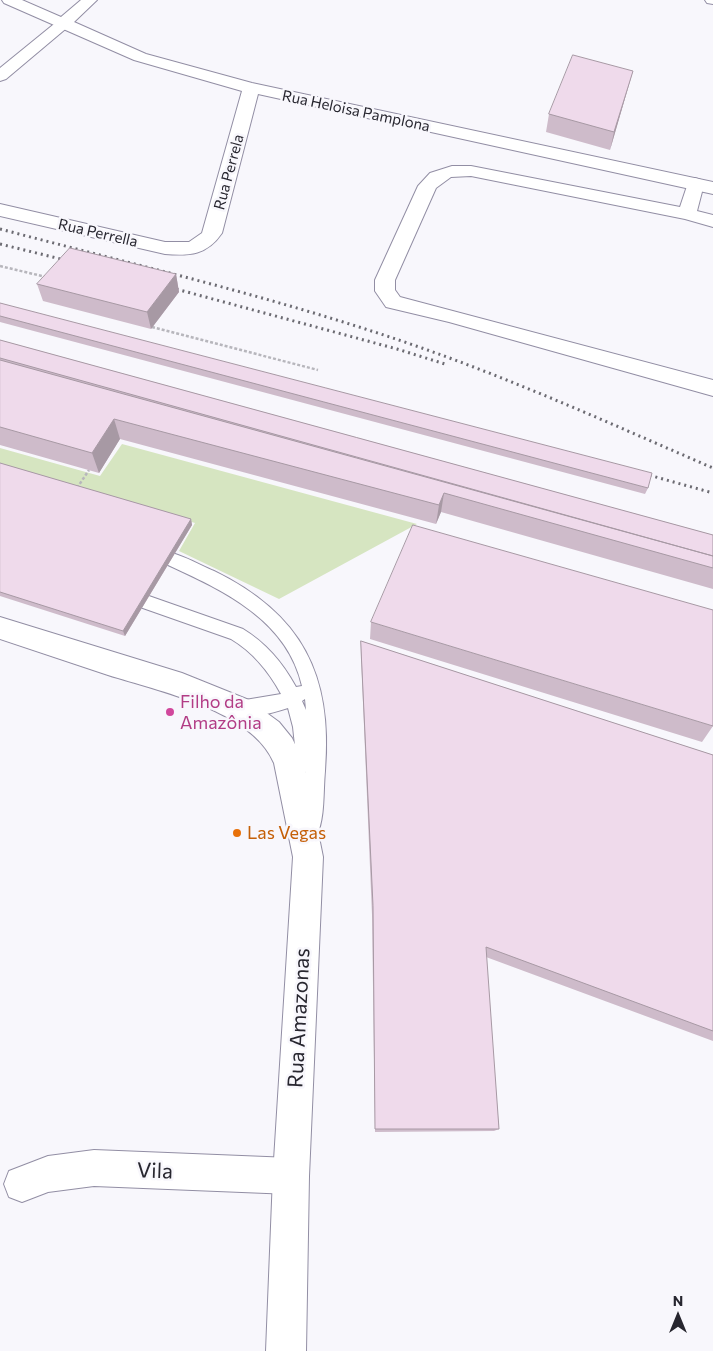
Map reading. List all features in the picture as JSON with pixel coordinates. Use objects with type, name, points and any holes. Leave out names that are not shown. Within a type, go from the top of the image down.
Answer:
[{"type":"street","name":"Rua Heloisa Pamplona","points":[[9,0],[140,57],[181,70],[251,88],[704,186]]},
{"type":"street","points":[[0,76],[90,0]]},
{"type":"street","name":"Rua Perrela","points":[[196,248],[209,239],[212,233],[251,88]]},
{"type":"street","points":[[713,221],[687,214],[471,171],[441,172],[433,177],[427,186],[385,280],[385,291],[393,302],[713,388]]},
{"type":"street","points":[[687,214],[704,186]]},
{"type":"street","name":"Rua Perrella","points":[[0,210],[165,248],[187,250],[196,248]]},
{"type":"street","name":"Rua Amazonas","points":[[0,628],[182,685],[238,709],[269,730],[282,747],[289,763],[308,857],[291,1176],[286,1351]]},
{"type":"street","name":"Vila","points":[[22,1184],[48,1174],[94,1168],[291,1176]]},
{"type":"lane","points":[[172,559],[219,583],[260,608],[279,625],[301,654],[312,684],[316,713],[317,764],[308,857]]},
{"type":"lane","points":[[146,602],[238,635],[256,647],[272,664],[292,699],[301,720],[306,750],[308,857]]},
{"type":"lane","points":[[238,709],[270,706],[292,699],[312,684]]},
{"type":"path","points":[[0,266],[52,279]]},
{"type":"path","points":[[152,328],[318,370]]},
{"type":"path","points":[[74,493],[89,470]]},
{"type":"green space","points":[[122,444],[417,524],[279,599],[179,551],[195,523],[0,465],[0,448],[100,476]]},
{"type":"building","points":[[573,55],[633,71],[614,132],[549,114]]},
{"type":"building","points":[[70,248],[176,274],[147,312],[37,284]]},
{"type":"building","points":[[0,303],[652,473],[648,488],[0,316]]},
{"type":"building","points":[[0,340],[713,535],[713,556],[0,358]]},
{"type":"building","points":[[0,360],[713,556],[713,568],[444,493],[439,505],[114,419],[92,453],[0,427]]},
{"type":"building","points":[[0,463],[191,519],[123,631],[0,592]]},
{"type":"building","points":[[413,525],[713,610],[713,726],[371,622]]},
{"type":"building","points":[[361,641],[713,755],[713,1031],[486,947],[499,1129],[375,1129],[373,906]]},
{"type":"railway","points":[[0,229],[263,298],[419,347],[567,405],[713,468]]},
{"type":"railway","points":[[0,244],[73,262]]},
{"type":"railway","points":[[165,286],[397,349],[445,364]]},
{"type":"railway","points":[[638,472],[713,493]]},
{"type":"place","name":"Filho da Amazônia","points":[[170,712]]},
{"type":"place","name":"Las Vegas","points":[[237,833]]}]
